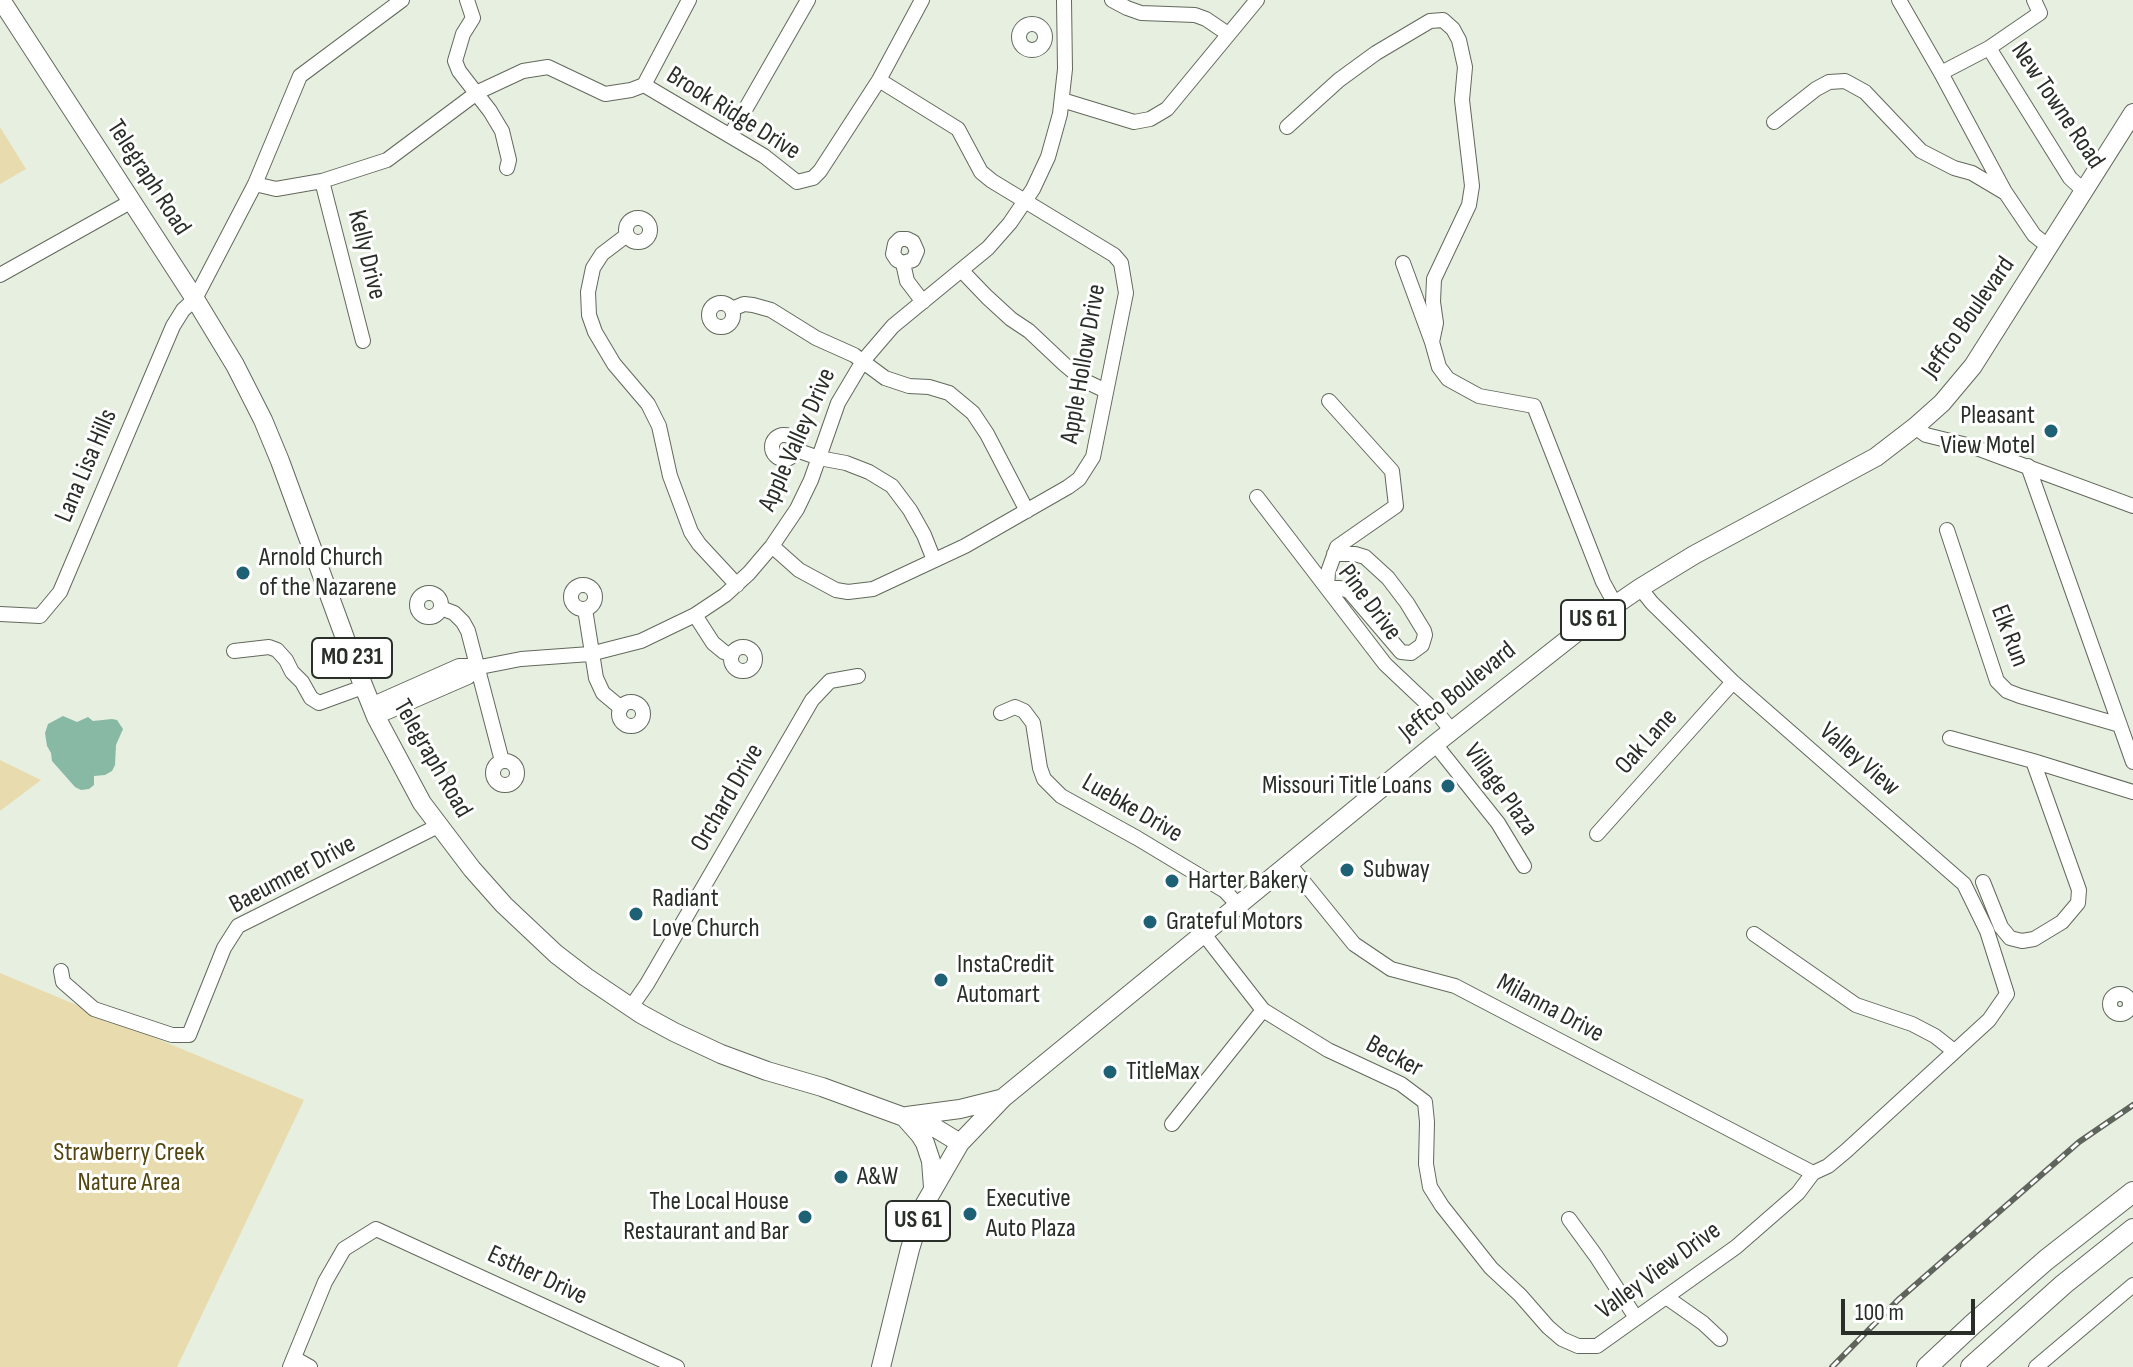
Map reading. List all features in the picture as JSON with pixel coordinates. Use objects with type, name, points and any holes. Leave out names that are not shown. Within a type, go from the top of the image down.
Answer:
[{"type":"highway","points":[[1927,1367],[2009,1291],[2133,1192]]},
{"type":"highway","points":[[1971,1367],[2064,1284],[2133,1229]]},
{"type":"main road","name":"Telegraph Road","points":[[1,0],[235,365],[273,445],[373,711],[410,783],[438,826],[480,878],[533,934],[586,977],[686,1038],[744,1063],[822,1087],[937,1129],[960,1143]]},
{"type":"main road","name":"Jeffco Boulevard","points":[[881,1367],[923,1207],[960,1143],[1003,1098],[1435,744],[1615,604],[1694,555],[1876,457],[1915,427],[1942,403],[1973,366],[2133,113]]},
{"type":"main road","points":[[903,1116],[960,1109],[1003,1098]]},
{"type":"main road","points":[[903,1116],[925,1143],[931,1161],[933,1187]]},
{"type":"street","points":[[195,299],[255,184],[300,76],[402,0]]},
{"type":"street","points":[[467,0],[473,18],[463,34],[455,61],[502,131],[509,160],[507,168]]},
{"type":"street","points":[[644,85],[689,0]]},
{"type":"street","points":[[730,136],[808,0]]},
{"type":"street","name":"Brook Ridge Drive","points":[[255,184],[276,189],[322,181],[387,160],[477,93],[523,71],[548,67],[605,94],[644,85],[764,156],[797,182],[813,178],[879,80],[922,0]]},
{"type":"street","name":"Apple Valley Drive","points":[[373,711],[459,666],[476,668],[521,659],[592,653],[641,641],[695,615],[737,585],[772,546],[797,509],[835,410],[863,361],[893,326],[983,253],[1002,234],[1026,201],[1050,151],[1062,100],[1065,76],[1064,0]]},
{"type":"street","points":[[1112,0],[1141,13],[1195,15],[1228,34]]},
{"type":"street","points":[[1062,100],[1134,122],[1150,119],[1167,109],[1257,0]]},
{"type":"street","points":[[1899,0],[2005,192],[2034,235],[2049,247]]},
{"type":"street","points":[[1941,73],[1989,48],[2037,7]]},
{"type":"street","points":[[1287,127],[1339,80],[1376,53],[1430,21],[1443,20],[1453,29],[1459,40],[1465,67],[1462,100],[1472,186],[1469,205],[1434,279],[1436,323],[1432,342]]},
{"type":"street","points":[[1045,37],[1064,37]]},
{"type":"street","name":"New Towne Road","points":[[1989,48],[2070,178],[2084,191]]},
{"type":"street","name":"Apple Hollow Drive","points":[[772,546],[799,570],[836,590],[873,589],[965,546],[1027,511],[1079,479],[1093,457],[1126,293],[1121,263],[1114,255],[992,181],[981,172],[958,129],[879,80]]},
{"type":"street","points":[[1774,122],[1816,89],[1829,82],[1845,81],[1865,92],[1921,151],[1954,168],[1972,173],[2005,192]]},
{"type":"street","name":"Kelly Drive","points":[[322,181],[363,341]]},
{"type":"street","points":[[0,275],[132,201]]},
{"type":"street","points":[[627,235],[602,254],[593,268],[588,292],[589,315],[614,364],[648,404],[659,426],[670,476],[691,532],[737,585]]},
{"type":"street","points":[[903,263],[907,281],[923,302]]},
{"type":"street","points":[[1403,263],[1439,367],[1448,379],[1479,396],[1534,406],[1603,582],[1615,604]]},
{"type":"street","points":[[962,271],[1011,319],[1029,331],[1083,380],[1106,391]]},
{"type":"street","name":"Lana Lisa Hills","points":[[0,614],[40,616],[55,599],[169,334],[183,310],[195,299]]},
{"type":"street","points":[[732,309],[744,304],[771,310],[816,338],[854,355],[885,378],[949,393],[973,413],[987,434],[1027,511]]},
{"type":"street","points":[[1329,401],[1392,471],[1396,506],[1337,547],[1334,554],[1328,572],[1327,588],[1349,591],[1401,652],[1411,653],[1422,645],[1424,631],[1388,578],[1365,557],[1334,554]]},
{"type":"street","points":[[1915,427],[1926,435],[1971,446],[2133,506]]},
{"type":"street","points":[[796,450],[846,463],[892,486],[917,522],[934,560]]},
{"type":"street","points":[[2028,466],[2133,762]]},
{"type":"street","name":"Pine Drive","points":[[1257,497],[1385,664],[1452,731]]},
{"type":"street","name":"Elk Run","points":[[1947,530],[1997,681],[2007,691],[2020,696],[2120,725]]},
{"type":"street","name":"Valley View","points":[[1640,588],[1733,682],[1964,884],[1987,931],[2007,994],[1989,1020],[1954,1051]]},
{"type":"street","points":[[441,608],[454,613],[468,631],[502,761]]},
{"type":"street","points":[[585,609],[600,687],[621,708]]},
{"type":"street","points":[[695,615],[713,643],[732,655]]},
{"type":"street","points":[[234,651],[269,647],[277,650],[311,698],[319,703],[363,687]]},
{"type":"street","name":"Orchard Drive","points":[[631,1007],[812,700],[830,681],[858,676]]},
{"type":"street","name":"Oak Lane","points":[[1597,834],[1733,682]]},
{"type":"street","name":"Luebke Drive","points":[[1001,713],[1015,707],[1024,711],[1033,723],[1044,779],[1061,796],[1225,891],[1238,905]]},
{"type":"street","points":[[1950,738],[2133,792]]},
{"type":"street","name":"Village Plaza","points":[[1435,744],[1498,823],[1524,866]]},
{"type":"street","points":[[1983,882],[2001,927],[2010,938],[2022,941],[2034,939],[2062,922],[2078,903],[2079,890],[2033,761]]},
{"type":"street","name":"Baeumner Drive","points":[[61,971],[63,982],[94,1009],[172,1035],[189,1035],[224,948],[238,926],[438,826]]},
{"type":"street","name":"Milanna Drive","points":[[1289,864],[1354,944],[1391,969],[1455,986],[1813,1173]]},
{"type":"street","name":"Becker","points":[[1203,933],[1263,1010],[1328,1050],[1401,1084],[1425,1102],[1426,1164],[1430,1187],[1491,1268]]},
{"type":"street","points":[[1754,934],[1856,1005],[1912,1024],[1954,1051],[1828,1166],[1813,1173]]},
{"type":"street","points":[[1172,1124],[1263,1010]]},
{"type":"street","name":"Valley View Drive","points":[[1491,1268],[1562,1339],[1578,1346],[1597,1346],[1736,1247],[1798,1193],[1813,1173]]},
{"type":"street","points":[[1569,1219],[1636,1318]]},
{"type":"street","name":"Esther Drive","points":[[292,1363],[325,1282],[344,1249],[376,1229],[677,1367]]},
{"type":"street","points":[[2036,1367],[2133,1285]]},
{"type":"street","points":[[1666,1297],[1720,1339]]},
{"type":"street","points":[[292,1363],[310,1367]]},
{"type":"green space","points":[[0,127],[26,169],[0,184]]},
{"type":"green space","points":[[0,760],[41,780],[0,811]]},
{"type":"green space","name":"Strawberry Creek Nature Area","points":[[0,973],[304,1100],[177,1367],[0,1367]]},
{"type":"shaded area","points":[[63,716],[77,722],[88,717],[93,721],[117,720],[123,729],[116,745],[112,771],[94,776],[94,785],[89,789],[75,787],[52,761],[45,733],[48,724]]},
{"type":"railway","points":[[1832,1367],[1898,1300],[2079,1142],[2133,1105]]},
{"type":"place","name":"Pleasant View Motel","points":[[2051,431]]},
{"type":"place","name":"Arnold Church of the Nazarene","points":[[243,573]]},
{"type":"place","name":"Missouri Title Loans","points":[[1448,786]]},
{"type":"place","name":"Subway","points":[[1347,870]]},
{"type":"place","name":"Harter Bakery","points":[[1172,881]]},
{"type":"place","name":"Radiant Love Church","points":[[636,914]]},
{"type":"place","name":"Grateful Motors","points":[[1150,922]]},
{"type":"place","name":"InstaCredit Automart","points":[[941,980]]},
{"type":"place","name":"TitleMax","points":[[1110,1072]]},
{"type":"place","name":"A&W","points":[[841,1177]]},
{"type":"place","name":"Executive Auto Plaza","points":[[970,1214]]},
{"type":"place","name":"The Local House Restaurant and Bar","points":[[805,1217]]}]
